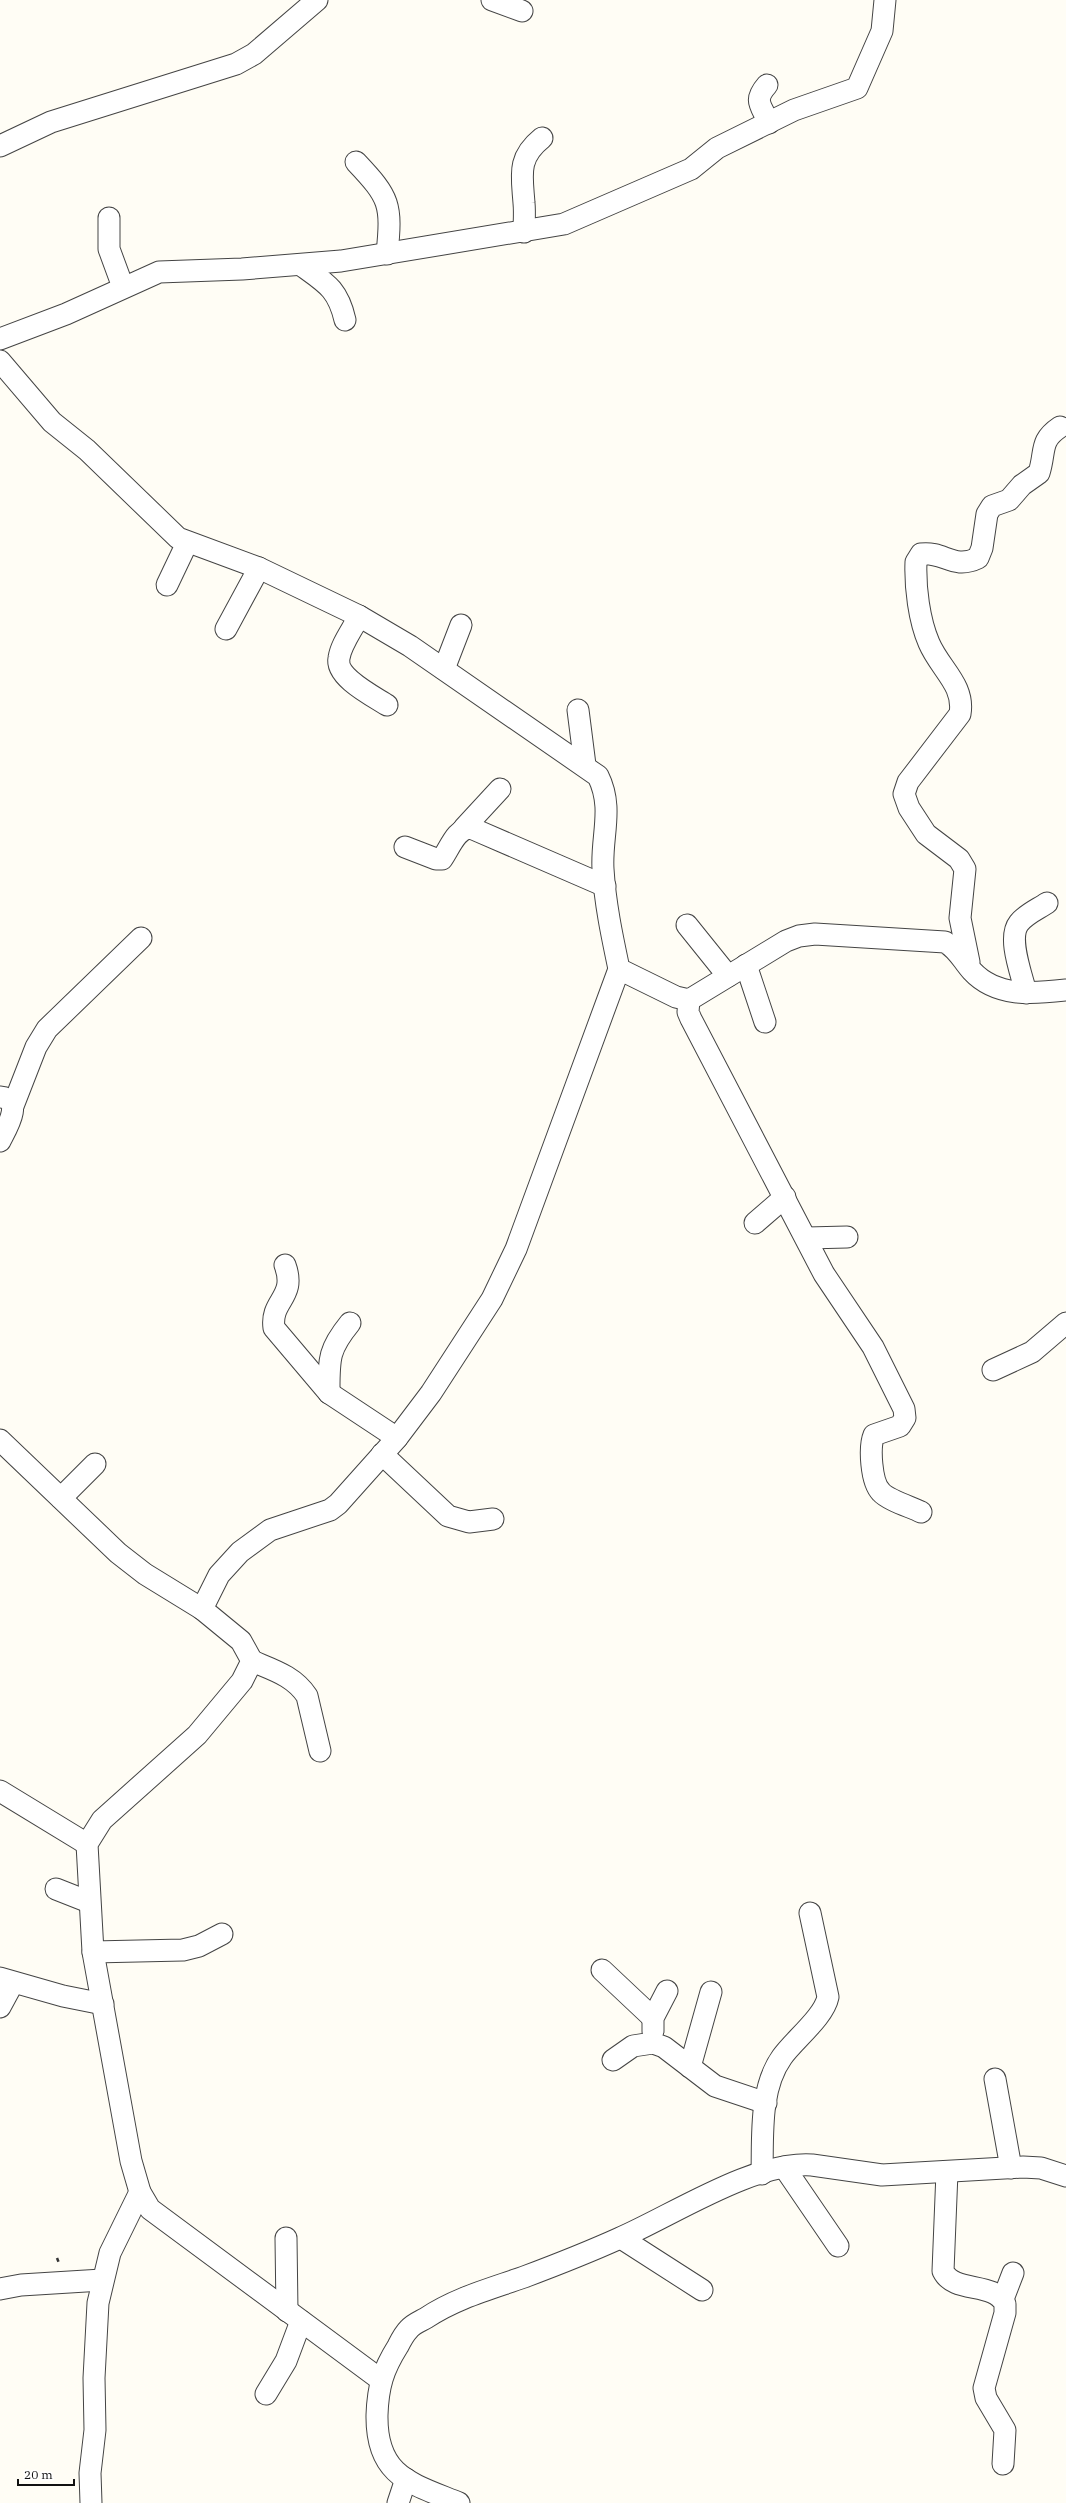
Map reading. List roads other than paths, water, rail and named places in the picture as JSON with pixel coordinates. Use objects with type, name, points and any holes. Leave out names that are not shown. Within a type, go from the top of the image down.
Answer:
[{"type":"street","points":[[0,146],[51,122],[236,64],[254,54],[317,0]]},
{"type":"street","points":[[492,0],[522,11]]},
{"type":"street","points":[[0,339],[66,314],[124,286],[159,272],[301,265],[387,254],[524,232],[564,224],[692,169],[717,148],[794,110],[857,88],[882,31],[885,0]]},
{"type":"street","points":[[767,85],[759,94],[758,100],[769,122]]},
{"type":"street","points":[[524,232],[523,167],[531,148],[542,138]]},
{"type":"street","points":[[356,162],[381,190],[386,199],[391,219],[387,254]]},
{"type":"street","points":[[109,218],[109,249],[124,286]]},
{"type":"street","points":[[301,265],[332,288],[337,294],[345,320]]},
{"type":"street","points":[[0,361],[52,422],[87,450],[170,533],[187,543],[259,568],[359,616],[410,646],[552,746],[585,765],[598,776],[607,802],[603,868],[619,969],[516,1249],[492,1299],[432,1392],[397,1438],[350,1492],[330,1510],[270,1530],[240,1552],[219,1575],[202,1609]]},
{"type":"street","points":[[971,970],[960,918],[965,869],[959,859],[926,834],[909,808],[904,794],[908,782],[960,714],[962,703],[959,692],[929,644],[916,582],[916,562],[921,554],[932,552],[956,563],[968,562],[978,558],[982,548],[987,514],[992,506],[1009,500],[1022,485],[1039,473],[1048,434],[1060,427]]},
{"type":"street","points":[[167,585],[187,543]]},
{"type":"street","points":[[226,629],[259,568]]},
{"type":"street","points":[[359,616],[341,651],[338,664],[344,676],[386,706]]},
{"type":"street","points":[[444,669],[461,625]]},
{"type":"street","points":[[578,710],[585,765]]},
{"type":"street","points":[[405,847],[436,859],[442,858],[460,831],[500,789]]},
{"type":"street","points":[[464,828],[471,828],[605,886]]},
{"type":"street","points":[[1026,993],[1013,941],[1015,930],[1023,919],[1047,903]]},
{"type":"street","points":[[687,925],[728,976]]},
{"type":"street","points":[[619,969],[676,997],[689,1000],[786,941],[815,934],[945,942],[954,946],[971,970],[984,983],[1000,990],[1026,993],[1066,990]]},
{"type":"street","points":[[0,1141],[13,1114],[7,1097],[47,1029],[141,938]]},
{"type":"street","points":[[746,965],[765,1022]]},
{"type":"street","points":[[689,1000],[691,1019],[807,1238],[824,1274],[873,1348],[904,1409],[905,1418],[900,1426],[874,1435],[870,1445],[876,1485],[882,1493],[921,1512]]},
{"type":"street","points":[[756,1223],[785,1197]]},
{"type":"street","points":[[807,1238],[848,1237]]},
{"type":"street","points":[[286,1265],[290,1284],[286,1294],[273,1314],[274,1328],[329,1393],[397,1438]]},
{"type":"street","points":[[329,1393],[331,1354],[338,1337],[350,1323]]},
{"type":"street","points":[[994,1370],[1032,1352],[1066,1323]]},
{"type":"street","points":[[0,1440],[118,1553],[145,1574],[202,1609],[241,1641],[252,1661],[290,1678],[303,1690],[307,1696],[320,1751]]},
{"type":"street","points":[[382,1454],[448,1516],[469,1522],[493,1519]]},
{"type":"street","points":[[61,1498],[95,1464]]},
{"type":"street","points":[[252,1661],[242,1681],[197,1735],[102,1820],[87,1844],[89,1902],[93,1952],[131,2161],[140,2192],[150,2209],[382,2380]]},
{"type":"street","points":[[0,1791],[87,1844]]},
{"type":"street","points":[[56,1889],[89,1902]]},
{"type":"street","points":[[762,2174],[766,2103],[771,2080],[782,2058],[828,2001],[828,1990],[810,1913]]},
{"type":"street","points":[[93,1952],[183,1950],[200,1946],[222,1934]]},
{"type":"street","points":[[602,1970],[653,2018]]},
{"type":"street","points":[[0,2007],[7,1980],[63,1996],[103,2004]]},
{"type":"street","points":[[653,2043],[653,2018],[667,1992]]},
{"type":"street","points":[[690,2067],[711,1992]]},
{"type":"street","points":[[613,2060],[633,2046],[653,2043],[664,2047],[715,2086],[766,2103]]},
{"type":"street","points":[[995,2079],[1011,2168]]},
{"type":"street","points":[[459,2503],[406,2480],[388,2465],[379,2447],[378,2395],[384,2367],[409,2328],[447,2304],[546,2269],[621,2238],[733,2183],[784,2167],[801,2164],[882,2175],[1011,2168],[1062,2169]]},
{"type":"street","points":[[784,2167],[838,2246]]},
{"type":"street","points":[[947,2172],[943,2271],[953,2281],[995,2294],[1003,2299]]},
{"type":"street","points":[[91,2503],[90,2473],[95,2430],[94,2378],[98,2303],[102,2280],[117,2236],[140,2192]]},
{"type":"street","points":[[266,2394],[286,2361],[294,2316],[286,2238]]},
{"type":"street","points":[[621,2238],[702,2290]]},
{"type":"street","points":[[1003,2464],[1005,2430],[986,2398],[984,2388],[1005,2313],[1003,2299],[1013,2273]]},
{"type":"street","points":[[0,2289],[22,2285],[102,2280]]},
{"type":"street","points":[[398,2503],[406,2480]]}]
